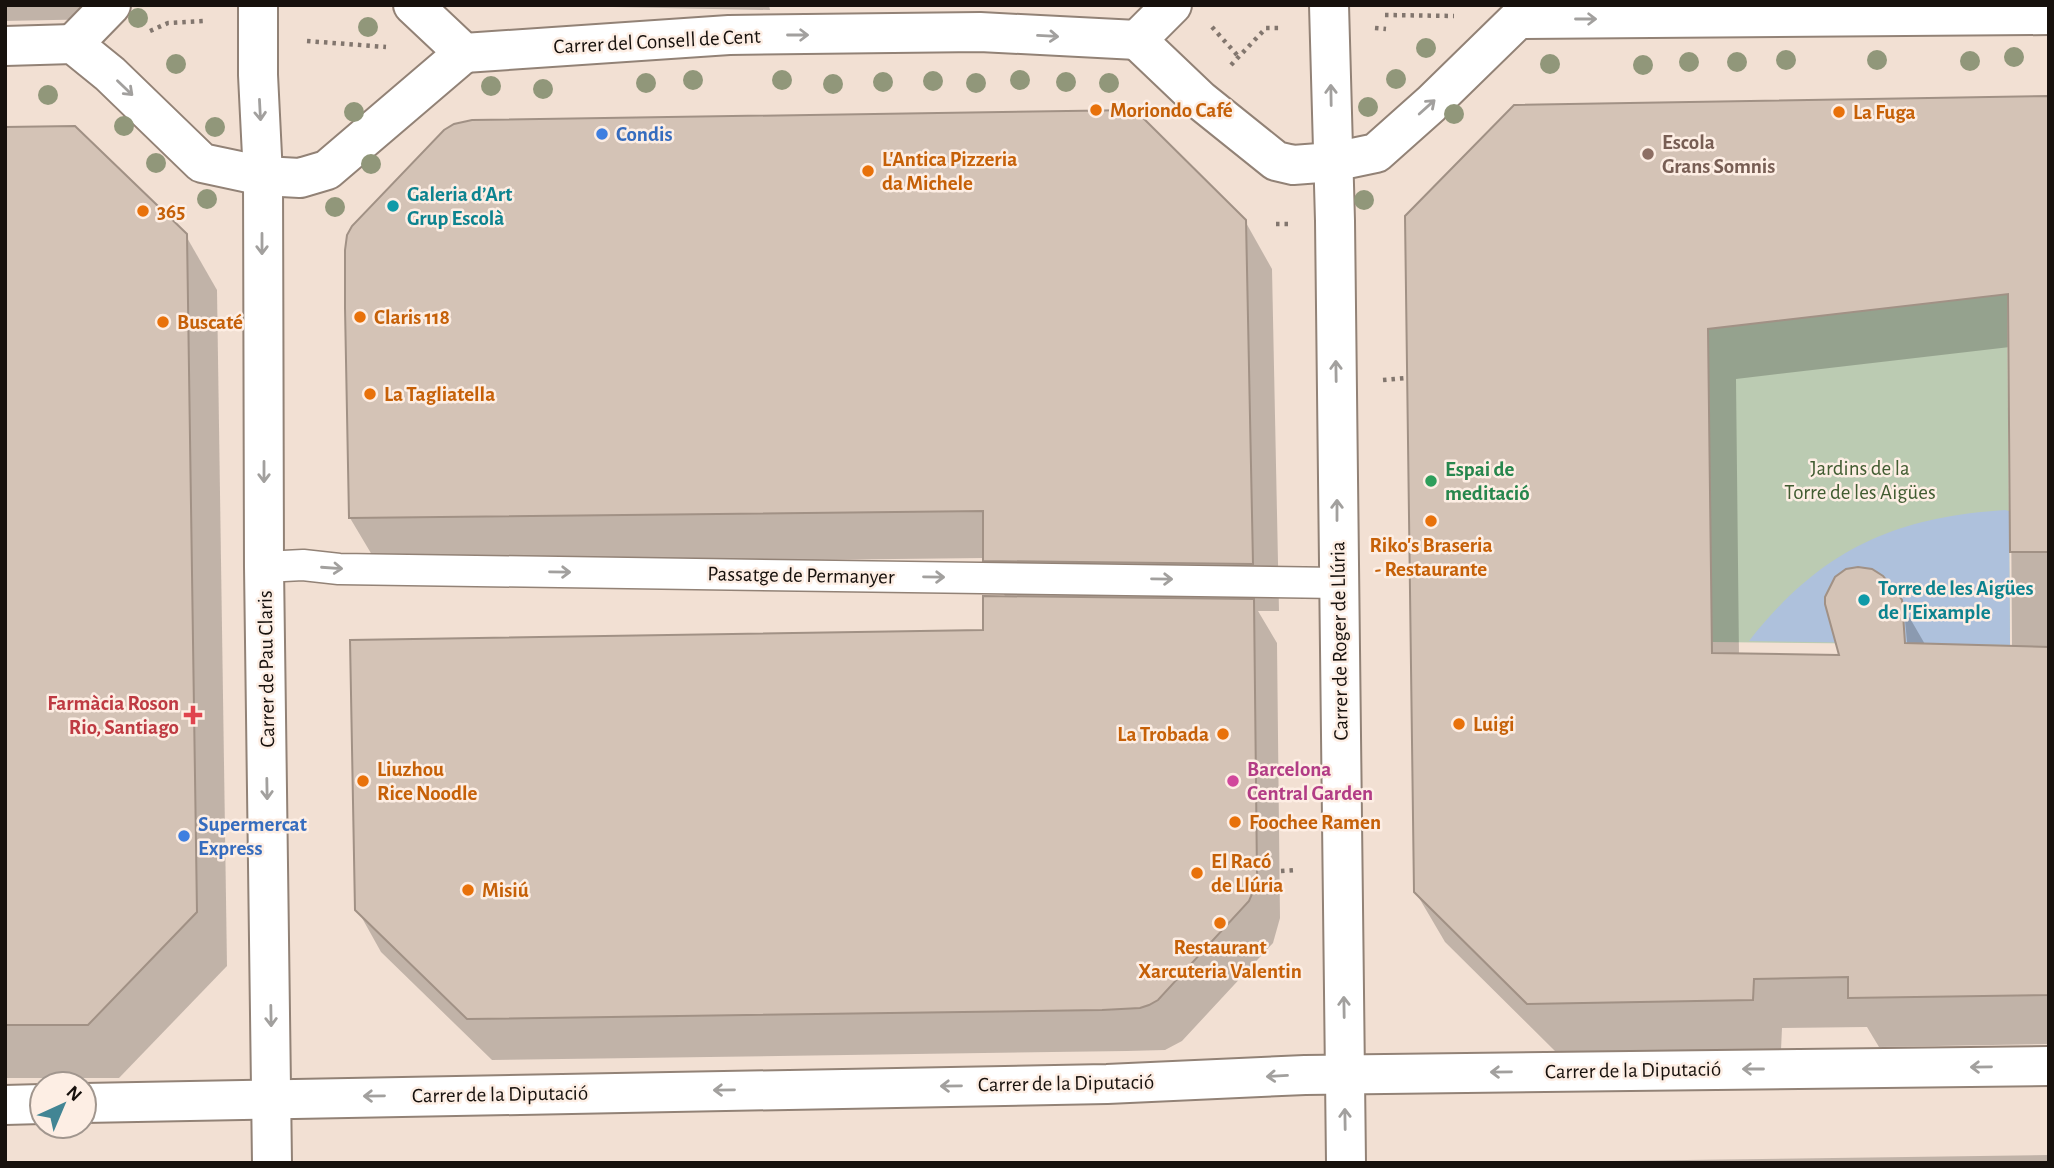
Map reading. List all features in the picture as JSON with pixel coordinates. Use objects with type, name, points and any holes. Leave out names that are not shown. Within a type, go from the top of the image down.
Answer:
[{"type":"street","points":[[73,44],[111,5]]},
{"type":"street","name":"Carrer de Pau Claris","points":[[258,5],[263,176],[264,568],[272,1163]]},
{"type":"street","points":[[5,46],[73,44],[110,74],[202,163],[263,176],[300,177],[327,170],[464,53],[413,5]]},
{"type":"street","points":[[1172,5],[1137,40],[1200,100],[1276,161],[1293,165],[1333,162],[1376,153],[1431,104],[1511,12],[2049,15]]},
{"type":"street","name":"Carrer de Roger de Llúria","points":[[1329,5],[1346,1163]]},
{"type":"street","name":"Carrer del Consell de Cent","points":[[464,53],[729,35],[850,20],[980,32],[1137,40]]},
{"type":"street","name":"Carrer de la Diputació","points":[[98,1103],[1107,1084],[1305,1075],[2049,1066]]},
{"type":"street","points":[[5,1105],[28,1104]]},
{"type":"lane","name":"Passatge de Permanyer","points":[[264,568],[303,565],[339,569],[1338,583]]},
{"type":"path","points":[[1211,26],[1238,56]]},
{"type":"path","points":[[1200,100],[1266,28],[1286,29]]},
{"type":"path","points":[[1377,381],[1406,378]]},
{"type":"path","points":[[1281,871],[1296,870]]},
{"type":"green space","name":"Jardins de la Torre de les Aigües","points":[[2007,294],[2010,645],[1712,642],[1708,328]]},
{"type":"water","points":[[2009,511],[2010,645],[1749,641],[1775,610],[1831,562],[1893,531],[1964,514]],"holes":[[[1858,567],[1871,569],[1880,575],[1892,595],[1901,594],[1902,607],[1825,597],[1833,580],[1841,573]]]},
{"type":"building","points":[[2049,96],[2049,552],[2010,552],[2008,294],[1708,329],[1712,653],[1839,655],[1825,597],[1835,577],[1846,569],[1858,567],[1872,569],[1883,576],[1902,600],[1905,643],[2049,647],[2049,995],[1848,998],[1848,977],[1754,979],[1753,1000],[1527,1004],[1414,892],[1405,216],[1514,105]]},
{"type":"building","points":[[1135,110],[1246,220],[1253,564],[983,561],[983,511],[349,518],[345,308],[347,235],[352,226],[444,130],[454,124],[472,120]]},
{"type":"building","points":[[75,126],[187,234],[197,912],[88,1025],[5,1025],[5,127]]},
{"type":"building","points":[[983,596],[1254,599],[1255,887],[1249,901],[1158,1000],[1149,1005],[1102,1010],[467,1019],[355,910],[350,640],[983,630]]},
{"type":"place","name":"Moriondo Café","points":[[1096,110]]},
{"type":"place","name":"La Fuga","points":[[1839,112]]},
{"type":"place","name":"Condis","points":[[602,134]]},
{"type":"place","name":"Escola Grans Somnis","points":[[1648,154]]},
{"type":"place","name":"L'Antica Pizzeria da Michele","points":[[868,171]]},
{"type":"place","name":"Galeria d’Art Grup Escolà","points":[[393,206]]},
{"type":"place","name":"365","points":[[143,211]]},
{"type":"place","name":"Claris 118","points":[[360,317]]},
{"type":"place","name":"Buscaté","points":[[163,322]]},
{"type":"place","name":"La Tagliatella","points":[[370,394]]},
{"type":"place","name":"Espai de meditació","points":[[1431,481]]},
{"type":"place","name":"Riko's Braseria - Restaurante","points":[[1431,521]]},
{"type":"place","name":"Torre de les Aigües de l'Eixample","points":[[1864,600]]},
{"type":"place","name":"Farmàcia Roson Rio, Santiago","points":[[193,715]]},
{"type":"place","name":"Luigi","points":[[1459,724]]},
{"type":"place","name":"La Trobada","points":[[1223,734]]},
{"type":"place","name":"Liuzhou Rice Noodle","points":[[363,781]]},
{"type":"place","name":"Barcelona Central Garden","points":[[1233,781]]},
{"type":"place","name":"Foochee Ramen","points":[[1235,822]]},
{"type":"place","name":"Supermercat Express","points":[[184,836]]},
{"type":"place","name":"El Racó de Llúria","points":[[1197,873]]},
{"type":"place","name":"Misiú","points":[[468,890]]},
{"type":"place","name":"Restaurant Xarcuteria Valentin","points":[[1220,923]]}]
